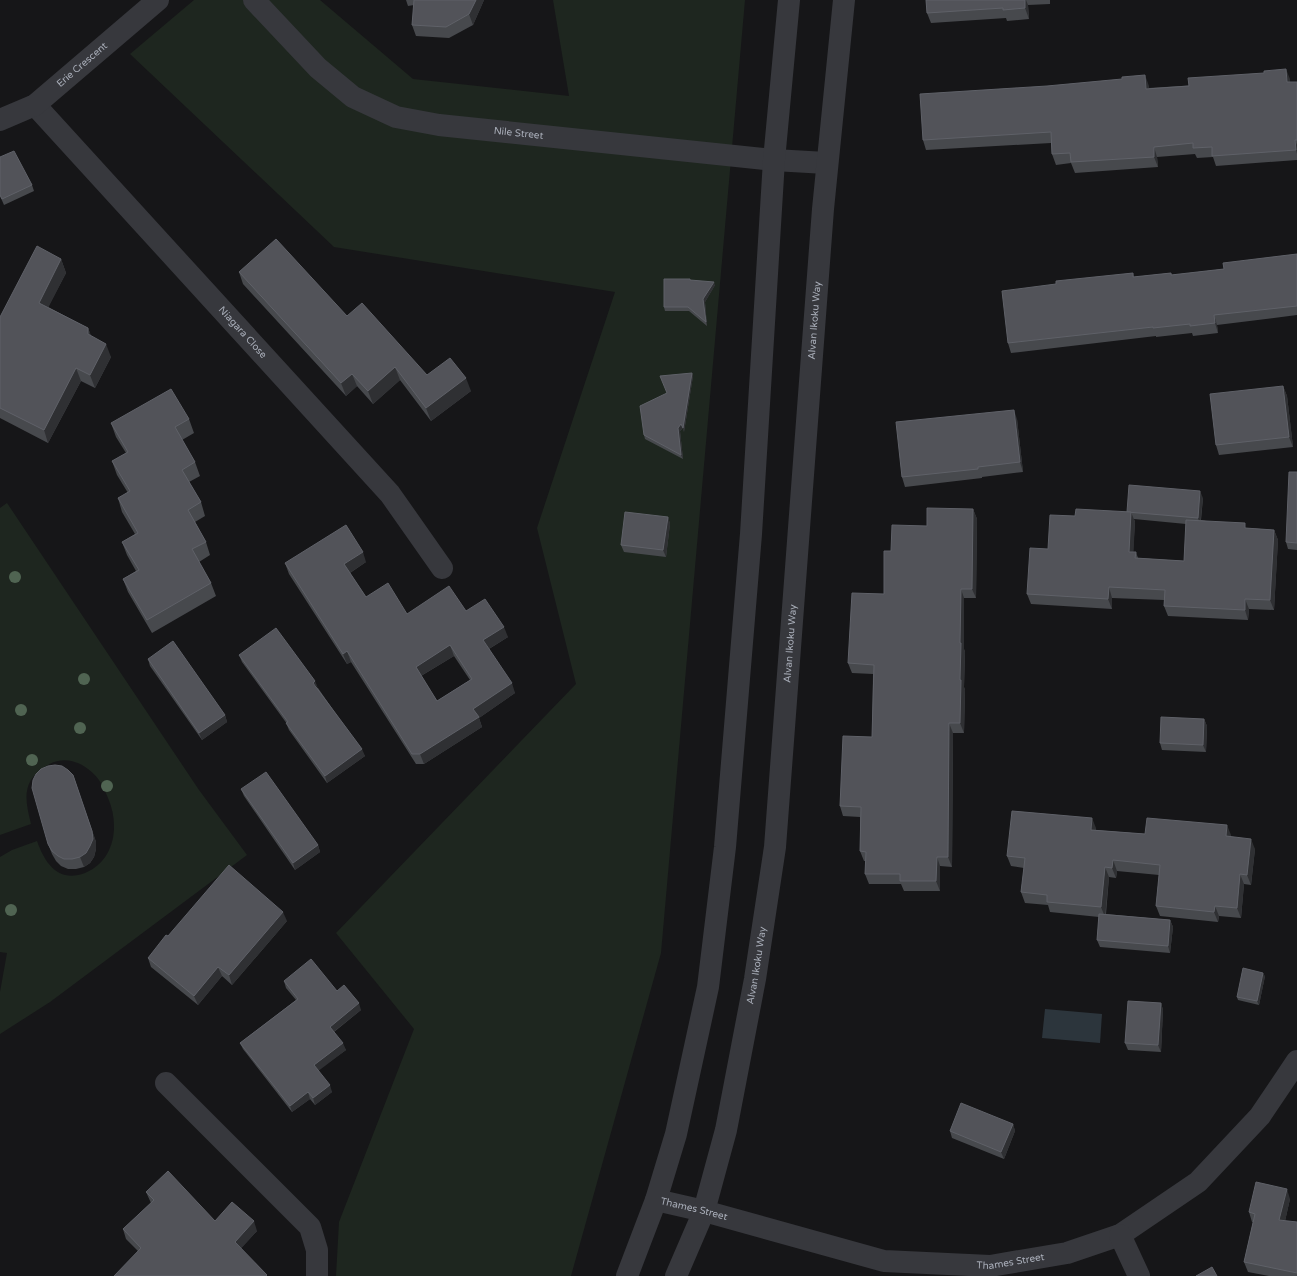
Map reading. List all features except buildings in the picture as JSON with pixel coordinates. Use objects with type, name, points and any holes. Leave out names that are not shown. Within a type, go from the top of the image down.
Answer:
[{"type":"street","name":"Erie Crescent","points":[[0,120],[35,105],[158,0]]},
{"type":"street","name":"Nile Street","points":[[254,0],[318,68],[353,97],[396,117],[439,125],[774,160],[826,163]]},
{"type":"street","points":[[627,1276],[656,1200],[676,1134],[708,987],[725,847],[751,534],[774,160],[789,0]]},
{"type":"street","name":"Alvan Ikoku Way","points":[[676,1276],[704,1211],[726,1130],[754,979],[775,847],[826,163],[844,0]]},
{"type":"street","name":"Niagara Close","points":[[35,105],[390,494],[442,568]]},
{"type":"street","name":"Thames Street","points":[[656,1200],[704,1211],[884,1261],[990,1266],[1067,1253],[1120,1235],[1198,1182],[1260,1116],[1297,1062]]},
{"type":"street","points":[[166,1083],[310,1227],[317,1250],[316,1276]]},
{"type":"street","points":[[1120,1235],[1139,1276]]},
{"type":"shaded area","points":[[194,0],[320,0],[413,79],[569,96],[553,0],[745,0],[661,953],[571,1276],[336,1276],[339,1222],[414,1029],[336,933],[576,684],[537,528],[615,292],[334,247],[130,54]]},
{"type":"shaded area","points":[[7,503],[199,790],[247,855],[50,1002],[0,1034],[0,992],[7,953],[0,952],[0,857],[12,850],[37,841],[49,864],[60,873],[76,875],[85,873],[103,860],[109,851],[114,830],[112,808],[98,779],[92,772],[78,763],[62,760],[46,766],[32,778],[27,792],[27,807],[31,824],[0,835],[0,508]]},
{"type":"shaded area","points":[[1045,1009],[1102,1014],[1100,1043],[1042,1038]]}]
